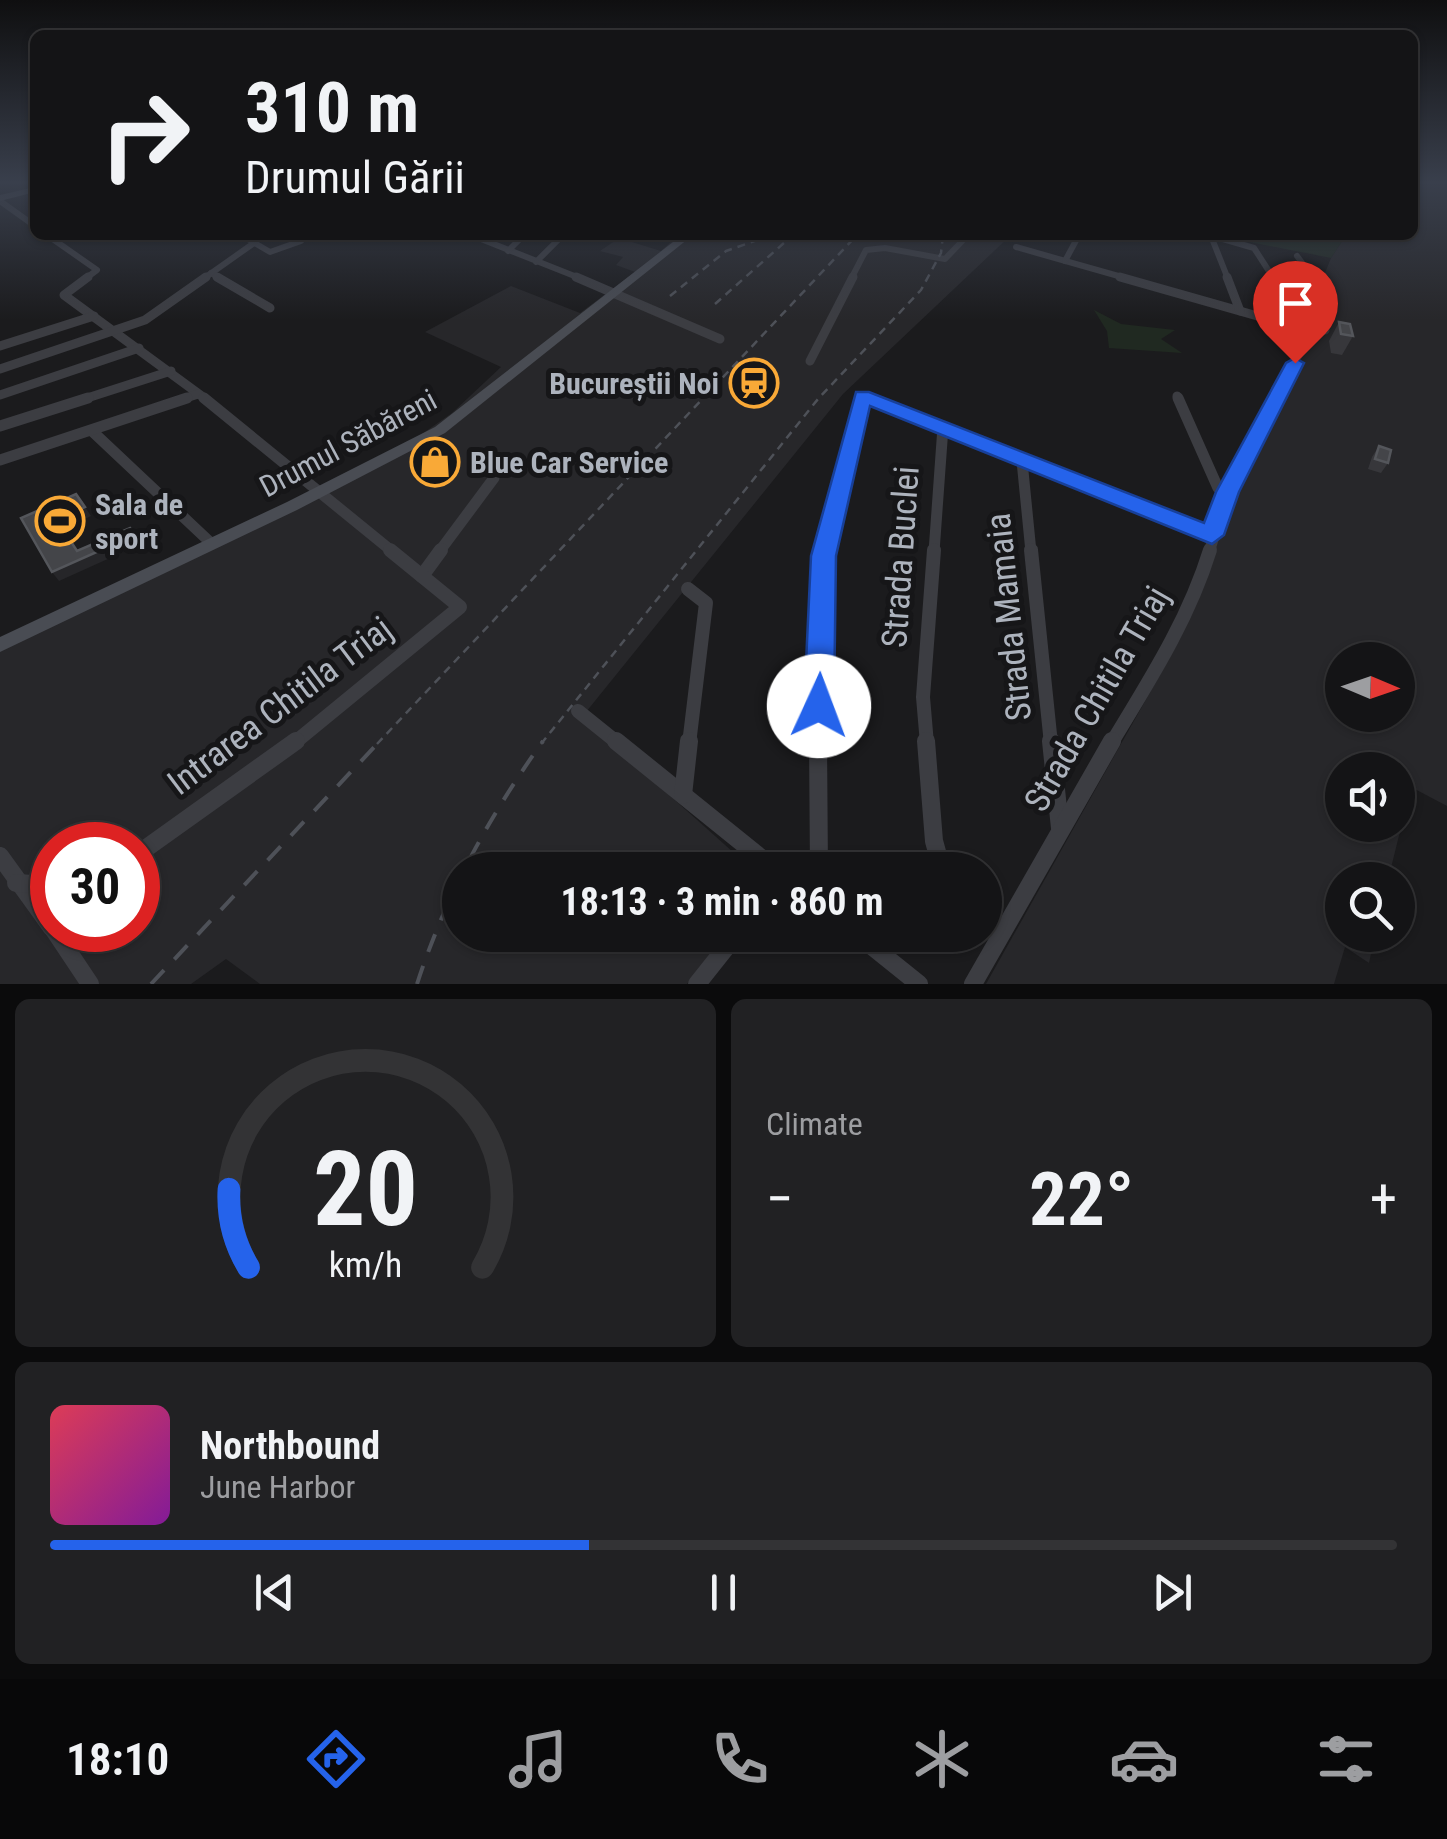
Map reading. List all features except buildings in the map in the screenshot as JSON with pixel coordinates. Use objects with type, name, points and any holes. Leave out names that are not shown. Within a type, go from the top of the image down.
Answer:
[{"type":"main road","name":"Drumul Săbăreni","points":[[0,645],[318,493],[440,430],[682,240]]},
{"type":"street","points":[[54,240],[97,270],[64,294],[172,371],[422,576],[494,478]]},
{"type":"street","points":[[249,240],[270,252],[301,241]]},
{"type":"street","points":[[483,240],[616,292],[720,339]]},
{"type":"street","points":[[508,251],[519,240]]},
{"type":"street","points":[[536,262],[558,240]]},
{"type":"street","points":[[810,360],[866,250],[885,248],[944,259],[963,240]]},
{"type":"street","points":[[1066,262],[1077,240]]},
{"type":"street","points":[[1212,240],[1240,311]]},
{"type":"street","points":[[1227,240],[1254,248],[1309,330]]},
{"type":"street","points":[[0,369],[145,320],[254,243]]},
{"type":"street","points":[[1016,247],[1309,330]]},
{"type":"street","name":"Strada Chitila Triaj","points":[[1002,919],[1175,637],[1197,590],[1228,492],[1309,330],[1327,328],[1326,296],[1297,256]]},
{"type":"street","points":[[212,273],[270,308]]},
{"type":"street","points":[[0,346],[94,316]]},
{"type":"street","points":[[0,395],[139,348]]},
{"type":"street","points":[[0,426],[172,371]]},
{"type":"street","points":[[0,460],[198,394]]},
{"type":"street","points":[[820,852],[823,556],[862,396],[1212,535]]},
{"type":"street","points":[[1177,396],[1218,488],[1228,492]]},
{"type":"street","name":"Strada Buclei","points":[[937,852],[923,697],[944,427]]},
{"type":"street","points":[[92,432],[212,544]]},
{"type":"street","name":"Strada Mamaia","points":[[1022,461],[1060,828]]},
{"type":"street","name":"Intrarea Chitila Triaj","points":[[160,839],[278,756],[460,608],[422,576]]},
{"type":"street","points":[[683,795],[706,603],[688,589]]},
{"type":"street","points":[[578,711],[754,852]]},
{"type":"street","points":[[0,856],[30,900]]},
{"type":"street","points":[[16,883],[30,884]]},
{"type":"street","points":[[68,952],[90,984]]},
{"type":"street","points":[[697,984],[722,952]]},
{"type":"street","points":[[879,952],[918,984]]},
{"type":"street","name":"Strada Chitila Triaj","points":[[973,984],[984,952]]},
{"type":"shaded area","points":[[1418,228],[1447,228],[1447,806],[1415,789],[1415,752],[1325,752],[1325,842],[1397,842],[1392,862],[1325,862],[1325,952],[1344,952],[1334,984],[986,984],[1180,639],[1234,493],[1307,347],[1315,334],[1329,330],[1325,273],[1343,240],[1418,240]]},
{"type":"shaded area","points":[[616,240],[661,251],[673,240],[1006,240],[843,394],[582,717],[733,852],[442,852],[442,952],[714,952],[687,984],[260,984],[226,959],[191,984],[0,984],[0,641],[409,443],[452,413],[501,367],[425,332],[511,286],[580,313],[635,272],[616,265],[623,257],[600,251]]},
{"type":"shaded area","points":[[1239,240],[1343,240],[1331,258]]},
{"type":"shaded area","points":[[1094,310],[1121,324],[1175,330],[1161,339],[1182,353],[1109,348],[1107,331]]},
{"type":"shaded area","points":[[1352,952],[1371,952],[1369,963]]},
{"type":"railway","points":[[670,296],[726,251],[758,240]]},
{"type":"railway","points":[[715,304],[787,240]]},
{"type":"railway","points":[[377,744],[852,240]]},
{"type":"railway","points":[[541,744],[818,399],[921,290],[941,253],[942,240]]},
{"type":"railway","points":[[151,984],[380,741]]},
{"type":"railway","points":[[417,984],[441,919],[470,858],[543,741]]},
{"type":"place","name":"Bucureștii Noi","points":[[754,383]]},
{"type":"place","name":"Blue Car Service","points":[[435,462]]},
{"type":"place","name":"Sala de sport","points":[[60,521]]},
{"type":"route","points":[[819,706],[823,556],[862,396],[1212,535],[1228,492],[1295,363]]}]
